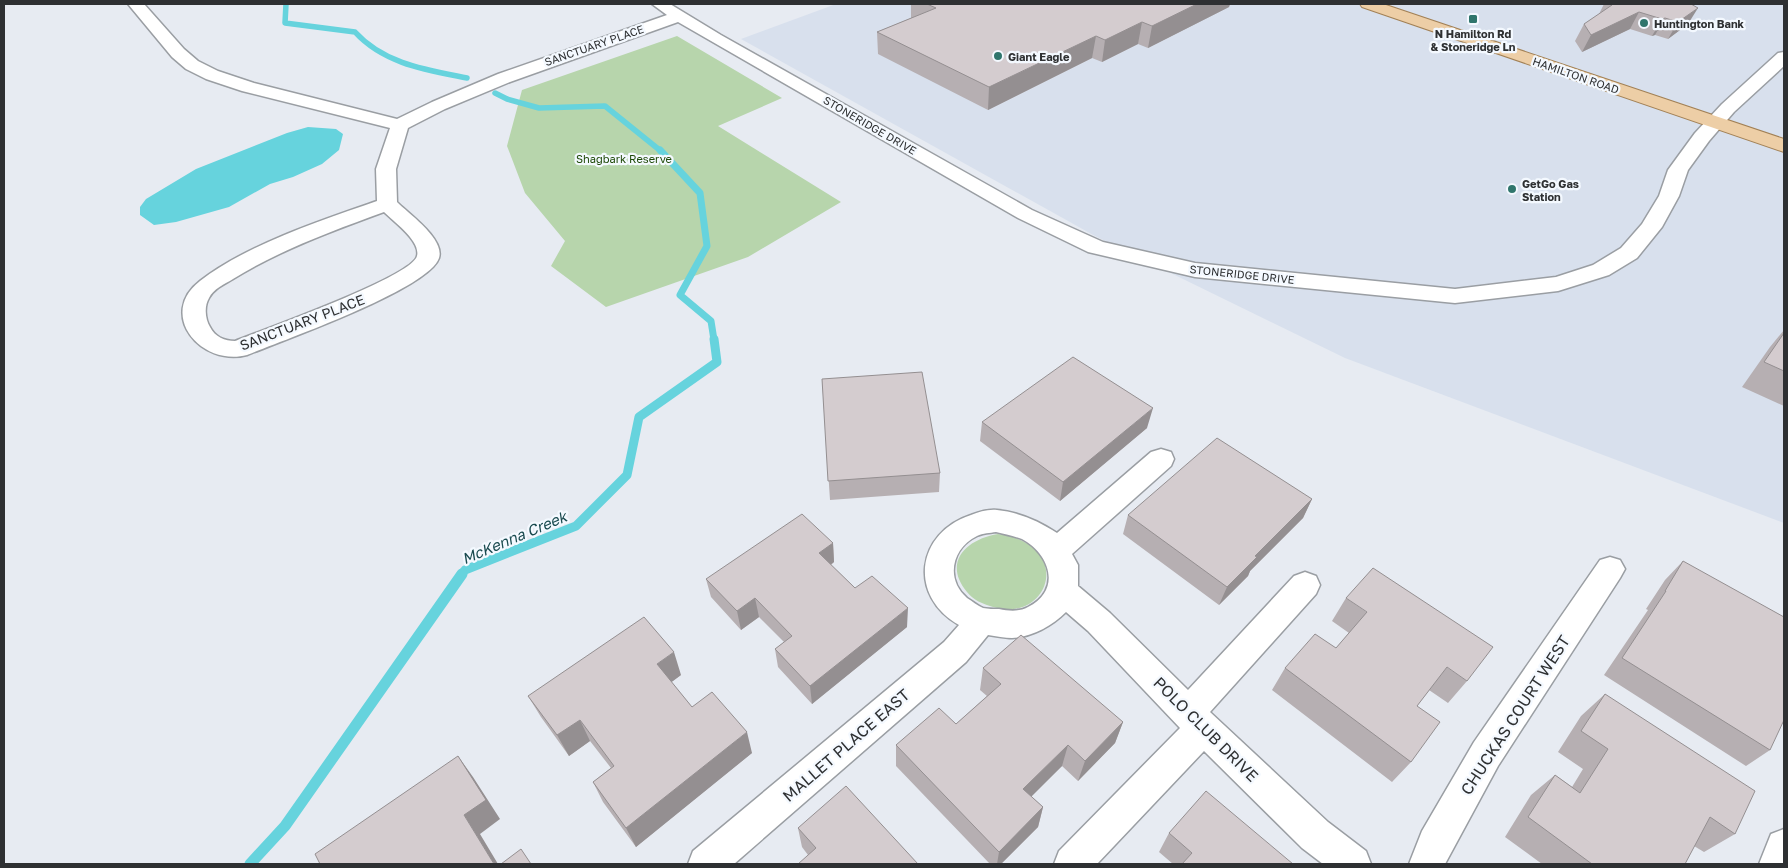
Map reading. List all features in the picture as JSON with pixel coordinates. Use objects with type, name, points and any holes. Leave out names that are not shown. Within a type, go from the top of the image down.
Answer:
[{"type":"main road","name":"HAMILTON ROAD","points":[[1368,4],[1721,115],[1784,146]]},
{"type":"main road","name":"HAMILTON ROAD","points":[[1411,4],[1644,80]]},
{"type":"main road","name":"HAMILTON ROAD","points":[[1709,102],[1721,115],[1746,114]]},
{"type":"street","points":[[136,4],[178,53],[192,65],[212,75],[248,87],[400,124],[386,170],[387,204]]},
{"type":"street","name":"STONERIDGE DRIVE","points":[[660,4],[715,38],[1025,214],[1096,247],[1195,270],[1455,296],[1558,284],[1601,270],[1613,264],[1629,252],[1651,227],[1669,196],[1678,170],[1721,115],[1784,57]]},
{"type":"street","name":"SANCTUARY PLACE","points":[[400,124],[420,113],[506,77],[596,43],[679,16]]},
{"type":"street","name":"SANCTUARY PLACE","points":[[387,204],[424,240],[428,249],[428,258],[419,269],[377,293],[238,349],[226,349],[213,345],[202,335],[193,318],[193,306],[201,291],[263,252],[330,224],[387,204]]},
{"type":"street","points":[[1056,551],[1161,459]]},
{"type":"street","points":[[996,521],[1016,523],[1034,530],[1049,541],[1056,551],[1065,572],[1062,591],[1055,605],[1039,617],[1019,624],[997,625],[981,621],[957,608],[944,593],[938,575],[939,558],[948,542],[961,531],[977,524],[996,521]]},
{"type":"street","name":"CHUCKAS COURT WEST","points":[[1427,864],[1436,844],[1486,754],[1610,569]]},
{"type":"street","points":[[1072,864],[1195,720],[1306,585]]},
{"type":"street","name":"POLO CLUB DRIVE","points":[[1062,591],[1100,622],[1195,720],[1315,835],[1353,864]]},
{"type":"street","name":"MALLET PLACE EAST","points":[[706,864],[954,652],[981,621]]},
{"type":"street","points":[[1776,864],[1784,847]]},
{"type":"shaded area","points":[[836,4],[1784,4],[1784,523],[1345,358],[1095,236],[741,39]]},
{"type":"green space","name":"Shagbark Reserve","points":[[677,36],[782,98],[718,126],[841,202],[748,257],[606,307],[551,266],[565,241],[525,193],[507,146],[522,90]]},
{"type":"green space","points":[[998,534],[1022,541],[1038,552],[1045,566],[1046,581],[1040,594],[1029,604],[1013,609],[993,607],[969,595],[960,581],[957,571],[958,562],[962,554],[977,541]]},
{"type":"water","points":[[308,127],[336,129],[343,134],[339,150],[322,164],[293,177],[270,184],[229,207],[176,222],[154,225],[140,215],[140,207],[146,199],[196,169],[287,133]]},
{"type":"building","name":"Giant Eagle","points":[[927,4],[1197,4],[1152,26],[1142,22],[1105,40],[1096,36],[989,87],[877,32],[936,8]]},
{"type":"building","points":[[1609,4],[1691,4],[1698,8],[1678,22],[1639,12],[1591,35],[1584,24],[1612,5]]},
{"type":"building","points":[[1784,333],[1784,371],[1764,362]]},
{"type":"building","points":[[1073,357],[1153,408],[1063,482],[982,422]]},
{"type":"building","points":[[922,372],[940,473],[828,481],[822,379]]},
{"type":"building","points":[[1217,438],[1312,499],[1227,587],[1128,515]]},
{"type":"building","points":[[802,514],[833,543],[819,553],[855,588],[872,576],[908,608],[810,686],[775,649],[792,636],[755,598],[737,611],[706,579]]},
{"type":"building","points":[[1683,561],[1784,617],[1784,720],[1770,750],[1622,658],[1666,591]]},
{"type":"building","points":[[1373,568],[1493,647],[1467,681],[1447,667],[1417,706],[1440,722],[1411,762],[1285,668],[1315,634],[1336,648],[1367,612],[1346,598]]},
{"type":"building","points":[[644,617],[674,652],[657,664],[692,707],[712,692],[747,732],[626,828],[593,782],[614,766],[580,720],[557,735],[528,696]]},
{"type":"building","points":[[1021,635],[1123,722],[1085,761],[1068,745],[1023,789],[1043,807],[999,852],[896,745],[939,708],[956,724],[1001,684],[983,668]]},
{"type":"building","points":[[1605,694],[1755,791],[1735,834],[1710,817],[1685,864],[1592,864],[1528,817],[1555,775],[1580,793],[1608,749],[1581,731]]},
{"type":"building","points":[[458,756],[486,800],[464,815],[494,864],[320,864],[315,854]]},
{"type":"building","points":[[846,786],[918,864],[798,864],[816,848],[798,828]]},
{"type":"building","points":[[1206,791],[1293,864],[1182,864],[1192,853],[1169,833]]},
{"type":"building","points":[[521,849],[531,864],[501,864]]},
{"type":"waterway","name":"McKenna Creek","points":[[286,4],[285,23],[355,32],[366,43],[393,59],[422,68],[467,78]]},
{"type":"waterway","name":"McKenna Creek","points":[[495,93],[507,99],[539,108],[605,106],[661,152]]},
{"type":"waterway","name":"McKenna Creek","points":[[661,152],[700,193],[707,246],[680,295],[711,321],[714,340]]},
{"type":"waterway","name":"McKenna Creek","points":[[461,575],[465,570],[576,526],[627,475],[639,417],[717,362],[714,339]]},
{"type":"waterway","name":"McKenna Creek","points":[[250,864],[285,826],[462,574]]},
{"type":"place","name":"N Hamilton Rd & Stoneridge Ln","points":[[1473,19]]},
{"type":"place","name":"Huntington Bank","points":[[1644,23]]},
{"type":"place","name":"Giant Eagle","points":[[998,56]]},
{"type":"place","name":"GetGo Gas Station","points":[[1512,189]]}]
